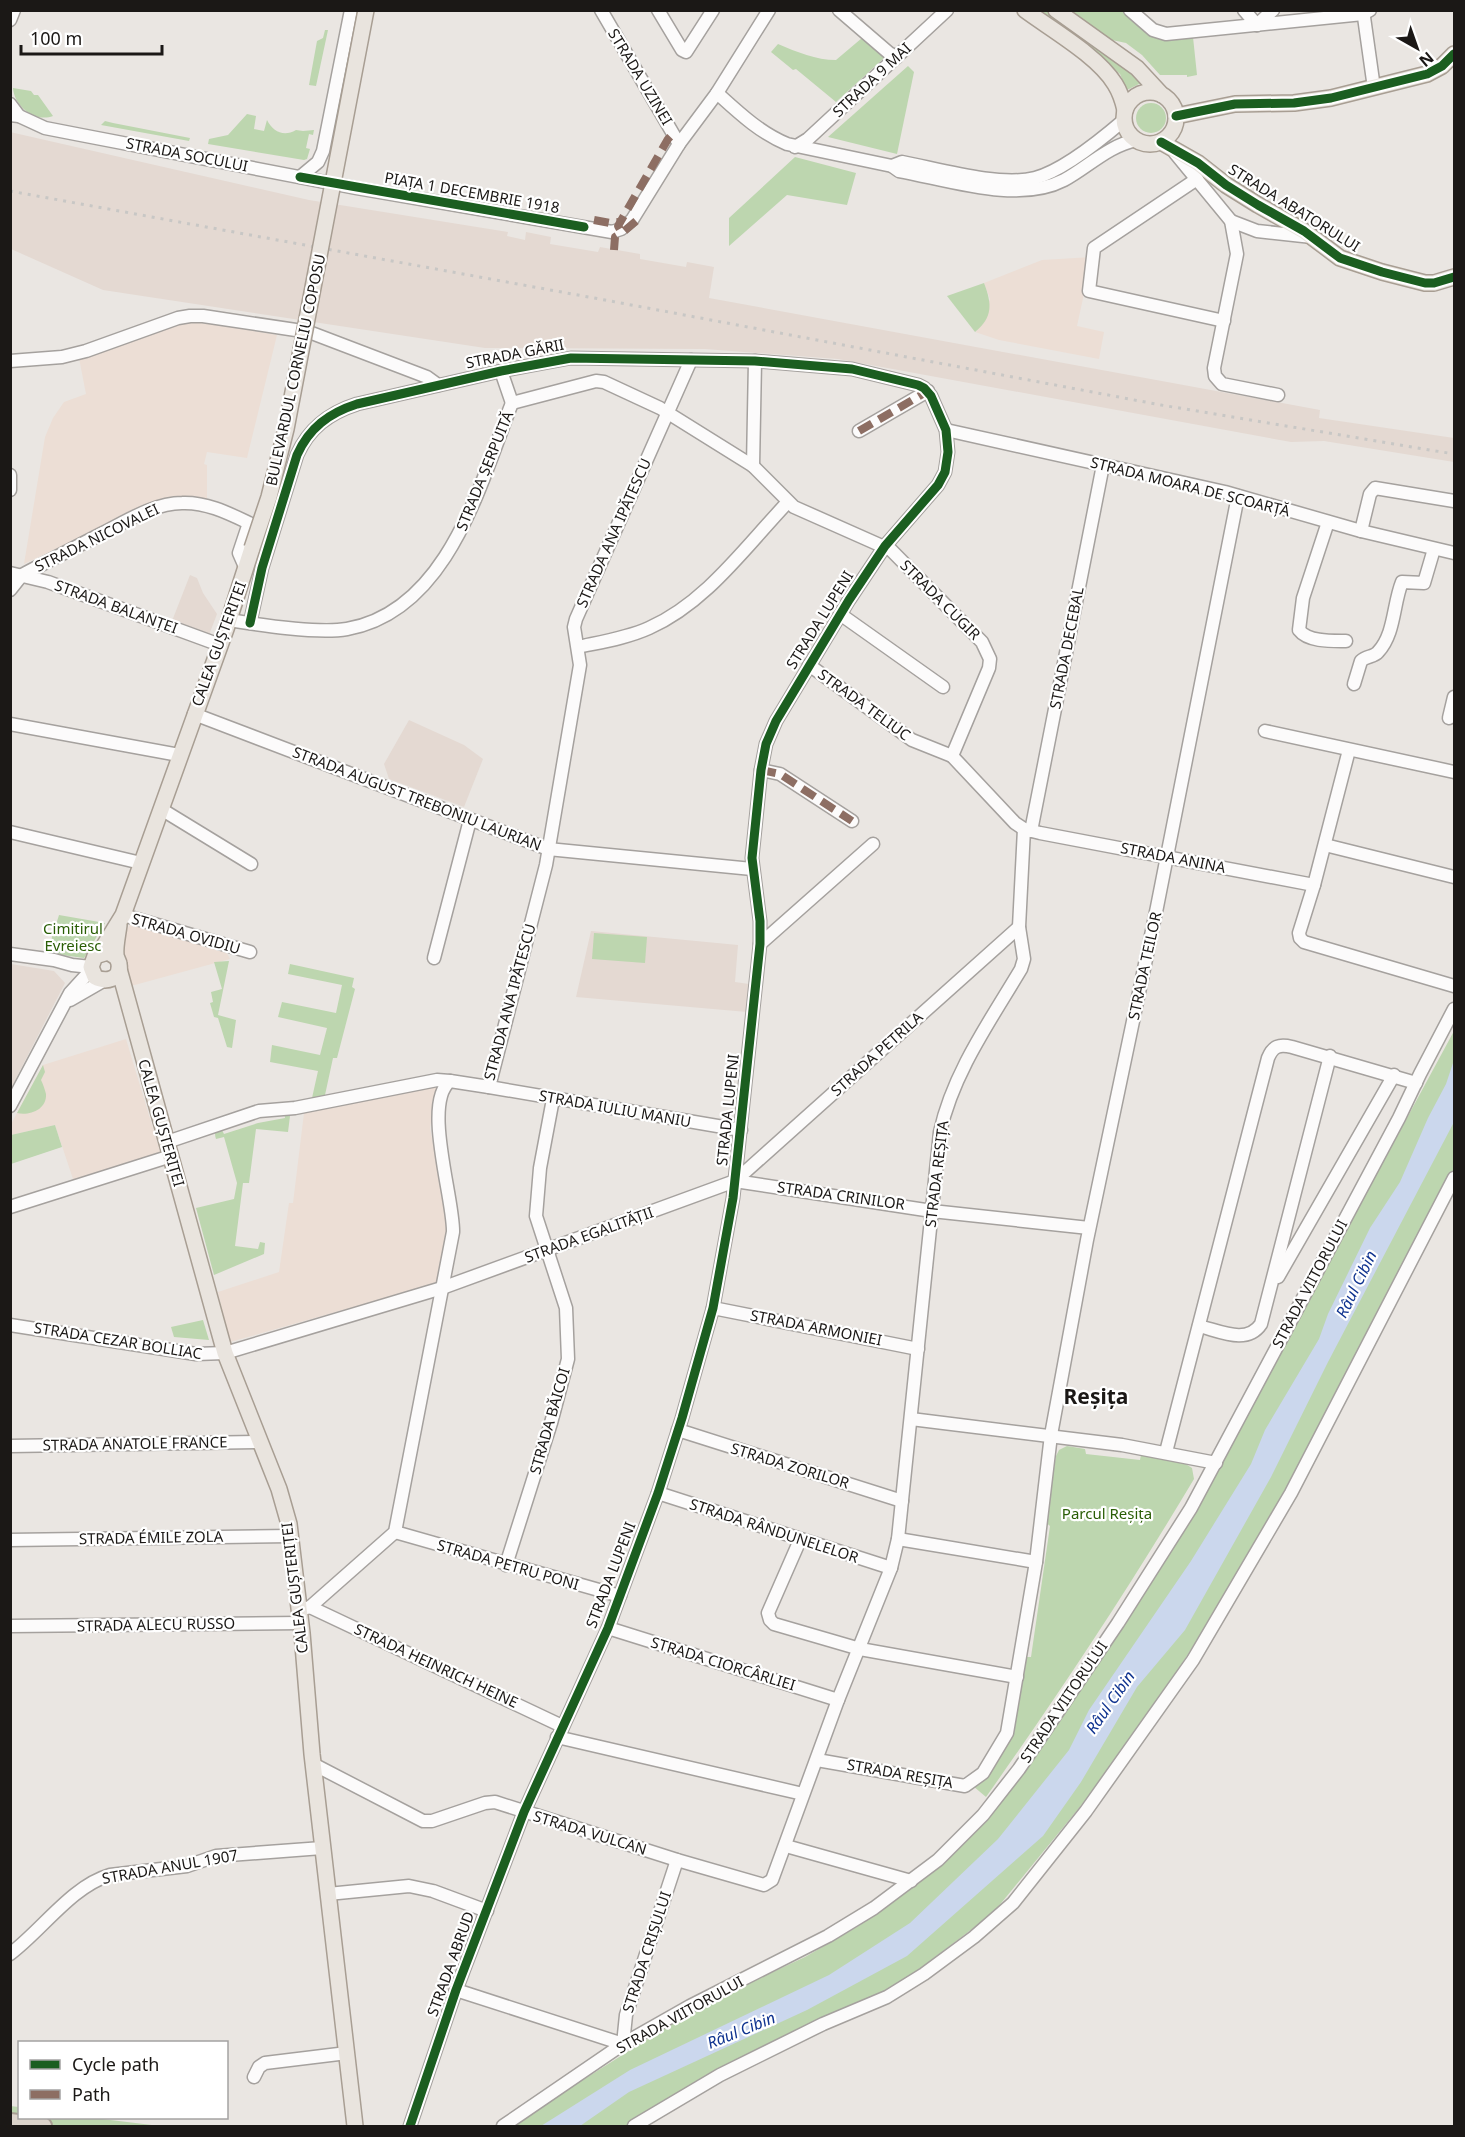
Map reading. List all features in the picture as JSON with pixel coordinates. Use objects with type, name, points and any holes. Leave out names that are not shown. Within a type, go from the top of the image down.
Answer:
[{"type":"highway","points":[[10,2122],[44,2127]]},
{"type":"main road","name":"BULEVARDUL CORNELIU COPOSU","points":[[246,569],[269,497],[286,429],[366,10]]},
{"type":"main road","points":[[1025,10],[1091,58],[1105,71],[1115,84],[1131,135],[1137,140],[1167,146],[1176,116],[1169,100],[1137,68],[1056,10]]},
{"type":"main road","points":[[1176,116],[1235,104],[1312,101],[1374,88],[1433,71],[1455,54]]},
{"type":"main road","points":[[1125,115],[1130,102],[1136,96],[1154,92],[1162,95]]},
{"type":"main road","name":"STRADA ABATORULUI","points":[[1167,146],[1198,163],[1242,195],[1312,237],[1346,261],[1425,283],[1455,277]]},
{"type":"main road","name":"CALEA GUȘTERIȚEI","points":[[246,569],[121,919],[112,972],[126,999],[225,1353],[283,1500],[291,1536],[304,1613],[313,1764],[355,2127]]},
{"type":"main road","name":"CALEA GUȘTERIȚEI","points":[[93,963],[121,919]]},
{"type":"main road","points":[[108,952],[112,972],[95,977],[93,963],[108,952]]},
{"type":"street","points":[[10,20],[14,10]]},
{"type":"street","points":[[300,177],[318,162],[326,142],[351,10]]},
{"type":"street","name":"STRADA UZINEI","points":[[601,10],[679,144]]},
{"type":"street","points":[[658,10],[682,50],[686,52],[713,10]]},
{"type":"street","name":"PIAȚA 1 DECEMBRIE 1918","points":[[356,188],[612,231],[621,229],[632,220],[679,144],[717,93],[769,10]]},
{"type":"street","points":[[838,10],[889,53],[897,57]]},
{"type":"street","name":"STRADA 9 MAI","points":[[795,147],[808,139],[947,10]]},
{"type":"street","points":[[1130,10],[1160,34],[1365,12],[1374,88]]},
{"type":"street","points":[[1244,10],[1257,25]]},
{"type":"street","points":[[1257,25],[1273,10]]},
{"type":"street","points":[[717,93],[763,131],[778,141],[795,147],[892,166],[899,171],[1005,191],[1022,191],[1063,180],[1117,146],[1137,140]]},
{"type":"street","name":"STRADA SOCULUI","points":[[10,104],[15,116],[45,128],[356,188]]},
{"type":"street","points":[[892,166],[902,162],[991,179],[1028,179],[1049,172],[1067,162],[1125,115]]},
{"type":"street","points":[[326,142],[338,171],[356,188]]},
{"type":"street","name":"STRADA ABATORULUI","points":[[1167,146],[1231,220],[1257,231],[1312,237]]},
{"type":"street","points":[[1197,179],[1094,248],[1089,291],[1224,321]]},
{"type":"street","name":"STRADA ABATORULUI","points":[[1231,220],[1237,254],[1214,368],[1215,376],[1222,384],[1278,395]]},
{"type":"street","points":[[1237,254],[1242,245],[1257,231]]},
{"type":"street","points":[[10,361],[62,357],[86,351],[178,318],[202,316],[309,332],[427,377],[438,385]]},
{"type":"street","name":"STRADA GĂRII","points":[[250,623],[262,568],[297,455],[312,430],[342,409],[438,385],[571,357],[756,361],[852,369],[918,385],[928,391]]},
{"type":"street","name":"STRADA ANA IPĂTESCU","points":[[10,1207],[169,1149],[259,1111],[295,1108],[437,1080],[489,1087],[538,897],[548,849],[580,665],[574,627],[576,619],[691,360]]},
{"type":"street","points":[[753,466],[756,361]]},
{"type":"street","name":"STRADA GĂRII","points":[[501,371],[512,403]]},
{"type":"street","name":"STRADA ȘERPUITĂ","points":[[229,620],[316,630],[346,629],[374,621],[410,597],[436,570],[463,528],[512,403],[596,381],[604,382],[667,413],[753,466],[788,502],[798,509],[885,546]]},
{"type":"street","points":[[860,431],[928,391],[946,430]]},
{"type":"street","name":"STRADA MOARA DE SCOARȚĂ","points":[[946,430],[1238,496],[1361,531],[1455,553]]},
{"type":"street","name":"STRADA LUPENI","points":[[524,1812],[608,1628],[620,1596],[658,1492],[713,1308],[735,1181],[760,944],[760,921],[752,869],[761,770],[766,744],[840,614],[885,546],[941,480],[948,452],[946,430]]},
{"type":"street","name":"STRADA DECEBAL","points":[[1027,830],[1103,465]]},
{"type":"street","points":[[10,475],[10,490]]},
{"type":"street","points":[[1361,531],[1370,495],[1375,488],[1455,501]]},
{"type":"street","name":"STRADA TEILOR","points":[[1051,1435],[1089,1228],[1238,496]]},
{"type":"street","points":[[578,647],[647,630],[670,616],[723,574],[788,502]]},
{"type":"street","name":"STRADA NICOVALEI","points":[[10,591],[16,574],[132,518],[159,507],[182,503],[204,505],[221,510],[249,523],[239,553],[246,569]]},
{"type":"street","points":[[1328,522],[1303,598],[1299,630],[1302,635],[1332,641],[1346,641]]},
{"type":"street","name":"STRADA CUGIR","points":[[885,546],[975,634],[987,650],[990,659],[952,756]]},
{"type":"street","points":[[1354,684],[1361,661],[1377,654],[1384,642],[1392,624],[1402,582],[1424,583],[1434,549]]},
{"type":"street","name":"STRADA BALANȚEI","points":[[16,574],[48,582],[220,645]]},
{"type":"street","points":[[840,614],[943,687]]},
{"type":"street","name":"STRADA TELIUC","points":[[809,666],[912,740],[952,756]]},
{"type":"street","points":[[1449,718],[1455,697]]},
{"type":"street","name":"STRADA AUGUST TREBONIU LAURIAN","points":[[194,714],[548,849],[752,869]]},
{"type":"street","points":[[10,724],[179,756]]},
{"type":"street","points":[[1265,731],[1455,772]]},
{"type":"street","points":[[1349,750],[1325,845],[1299,933],[1300,938],[1304,942],[1455,986]]},
{"type":"street","points":[[952,756],[1010,819],[1027,830]]},
{"type":"street","points":[[761,770],[780,774],[852,821]]},
{"type":"street","points":[[160,809],[251,864]]},
{"type":"street","points":[[434,958],[470,820]]},
{"type":"street","name":"STRADA ANINA","points":[[1027,830],[1314,885]]},
{"type":"street","name":"STRADA REȘIȚA","points":[[772,1880],[838,1700],[891,1568],[898,1539],[940,1132],[950,1097],[975,1047],[1021,969],[1024,959],[1019,927],[1027,830]]},
{"type":"street","points":[[10,832],[141,862]]},
{"type":"street","points":[[760,944],[873,844]]},
{"type":"street","points":[[1325,845],[1455,877]]},
{"type":"street","name":"STRADA OVIDIU","points":[[121,919],[250,952]]},
{"type":"street","name":"STRADA PETRILA","points":[[735,1181],[1019,927]]},
{"type":"street","points":[[10,954],[72,965],[93,963]]},
{"type":"street","points":[[10,1106],[70,993],[93,963]]},
{"type":"street","points":[[66,1002],[112,972]]},
{"type":"street","name":"STRADA VIITORULUI","points":[[503,2127],[623,2044],[690,2006],[840,1929],[881,1904],[965,1834],[983,1815],[1019,1769],[1159,1561],[1191,1508],[1400,1118],[1455,1009]]},
{"type":"street","points":[[1166,1452],[1270,1053],[1280,1045],[1330,1056],[1416,1083]]},
{"type":"street","name":"STRADA VIITORULUI","points":[[1199,1326],[1240,1336],[1250,1335],[1261,1324],[1330,1056]]},
{"type":"street","points":[[1270,1291],[1394,1075]]},
{"type":"street","points":[[304,1613],[395,1532],[453,1222],[438,1136],[444,1090],[450,1081]]},
{"type":"street","name":"STRADA IULIU MANIU","points":[[489,1087],[741,1130]]},
{"type":"street","name":"STRADA BĂICOI","points":[[506,1565],[551,1423],[568,1359],[566,1308],[539,1227],[536,1207],[540,1168],[553,1099]]},
{"type":"street","points":[[634,2127],[720,2075],[823,2024],[887,1998],[974,1937],[1013,1903],[1086,1811],[1193,1660],[1297,1483],[1455,1178]]},
{"type":"street","name":"STRADA CRINILOR","points":[[735,1181],[932,1211],[1089,1228]]},
{"type":"street","name":"STRADA EGALITĂȚII","points":[[225,1353],[442,1288],[547,1252],[735,1181]]},
{"type":"street","name":"STRADA ARMONIEI","points":[[713,1308],[918,1348]]},
{"type":"street","name":"STRADA CEZAR BOLLIAC","points":[[10,1325],[196,1354],[225,1353]]},
{"type":"street","points":[[911,1419],[1051,1435],[1166,1452],[1216,1463]]},
{"type":"street","name":"STRADA ZORILOR","points":[[678,1430],[902,1502]]},
{"type":"street","name":"STRADA REȘIȚA","points":[[817,1760],[965,1786],[983,1773],[1007,1733],[1036,1562],[1051,1435]]},
{"type":"street","name":"STRADA ANATOLE FRANCE","points":[[10,1446],[260,1442]]},
{"type":"street","name":"STRADA RÂNDUNELELOR","points":[[658,1492],[891,1568]]},
{"type":"street","name":"STRADA PETRU PONI","points":[[395,1532],[620,1596]]},
{"type":"street","name":"STRADA ÉMILE ZOLA","points":[[10,1540],[291,1536]]},
{"type":"street","points":[[898,1539],[1036,1562]]},
{"type":"street","points":[[800,1540],[768,1613],[774,1624],[860,1649],[1017,1677]]},
{"type":"street","name":"STRADA ALECU RUSSO","points":[[10,1626],[304,1613]]},
{"type":"street","name":"STRADA HEINRICH HEINE","points":[[304,1613],[560,1731],[803,1794]]},
{"type":"street","name":"STRADA CIORCÂRLIEI","points":[[608,1628],[838,1700]]},
{"type":"street","name":"STRADA VULCAN","points":[[313,1764],[423,1821],[432,1821],[485,1803],[495,1802],[764,1885],[772,1880]]},
{"type":"street","name":"STRADA ABRUD","points":[[411,2127],[456,1990],[524,1812]]},
{"type":"street","points":[[786,1846],[911,1881]]},
{"type":"street","name":"STRADA ANUL 1907","points":[[10,1954],[38,1932],[83,1887],[98,1878],[187,1866],[216,1856],[322,1848]]},
{"type":"street","name":"STRADA CRIȘULUI","points":[[623,2044],[627,2015],[677,1860]]},
{"type":"street","points":[[328,1894],[409,1886],[433,1891],[487,1911]]},
{"type":"street","points":[[456,1990],[623,2044]]},
{"type":"street","points":[[254,2077],[259,2067],[266,2063],[347,2053]]},
{"type":"shaded area","points":[[10,132],[309,200],[508,232],[507,236],[525,240],[526,232],[551,237],[550,244],[598,252],[600,247],[640,254],[640,259],[686,267],[687,262],[714,267],[709,298],[1320,410],[1319,418],[1454,438],[1454,462],[1324,441],[1291,442],[838,359],[705,349],[485,348],[103,290],[11,249]]},
{"type":"shaded area","points":[[1092,257],[1077,326],[1104,332],[1099,359],[999,340],[975,332],[990,299],[984,283],[1042,260]]},
{"type":"shaded area","points":[[187,319],[277,335],[247,458],[207,452],[204,464],[207,465],[207,499],[171,497],[152,503],[24,564],[45,437],[53,418],[64,402],[86,394],[79,358]]},
{"type":"shaded area","points":[[190,575],[197,578],[203,593],[217,614],[209,635],[172,621]]},
{"type":"shaded area","points":[[409,720],[464,745],[483,759],[464,807],[389,779],[384,764]]},
{"type":"shaded area","points":[[130,923],[225,949],[230,959],[131,986],[122,944]]},
{"type":"shaded area","points":[[591,931],[738,945],[735,982],[749,984],[747,1012],[576,997]]},
{"type":"shaded area","points":[[11,964],[54,971],[65,983],[11,1088]]},
{"type":"shaded area","points":[[126,1039],[161,1155],[74,1182],[55,1125],[11,1135],[10,1126],[43,1065]]},
{"type":"shaded area","points":[[428,1087],[436,1088],[430,1128],[448,1221],[438,1283],[230,1342],[218,1292],[279,1272],[289,1203],[293,1203],[304,1113]]},
{"type":"green space","points":[[1036,11],[1046,11],[1128,67],[1141,83],[1127,90],[1120,74],[1112,67]]},
{"type":"green space","points":[[1066,11],[1123,11],[1155,37],[1164,40],[1193,37],[1197,75],[1187,77],[1187,75],[1160,75],[1142,55],[1126,43],[1112,40]]},
{"type":"green space","points":[[325,30],[328,30],[316,86],[309,85],[317,41],[323,38]]},
{"type":"green space","points":[[862,38],[884,58],[836,102],[771,52],[778,44],[799,53],[836,60]]},
{"type":"green space","points":[[908,66],[914,72],[897,154],[828,137]]},
{"type":"green space","points":[[13,88],[31,91],[34,95],[38,95],[53,116],[39,117],[21,107]]},
{"type":"green space","points":[[1151,103],[1162,107],[1166,118],[1162,129],[1151,133],[1140,129],[1136,118],[1140,107]]},
{"type":"green space","points":[[247,114],[256,116],[254,129],[264,131],[267,120],[272,128],[283,133],[314,130],[313,135],[309,134],[306,148],[310,149],[307,159],[208,144],[209,139],[228,135]]},
{"type":"green space","points":[[105,121],[190,138],[189,141],[101,125]]},
{"type":"green space","points":[[795,157],[856,173],[847,205],[787,195],[729,246],[729,218]]},
{"type":"green space","points":[[984,283],[989,310],[985,321],[975,332],[947,296]]},
{"type":"green space","name":"Cimitirul Evreiesc","points":[[59,915],[105,923],[84,958],[47,953]]},
{"type":"green space","points":[[594,933],[647,937],[645,963],[592,959]]},
{"type":"green space","points":[[229,961],[218,1015],[236,1020],[232,1048],[227,1047],[218,1018],[214,1017],[210,1003],[213,1002],[211,992],[222,989],[214,962]]},
{"type":"green space","points":[[290,964],[354,978],[352,987],[355,989],[337,1058],[333,1058],[325,1095],[312,1098],[318,1071],[270,1062],[272,1045],[320,1055],[327,1028],[278,1017],[282,1002],[336,1013],[342,985],[288,974]]},
{"type":"green space","points":[[1454,1031],[1454,1180],[1265,1531],[1133,1742],[993,1913],[884,1996],[680,2097],[636,2126],[510,2126],[700,2006],[805,1957],[857,1927],[912,1888],[985,1823],[1024,1769],[1248,1412]]},
{"type":"green space","points":[[43,1065],[45,1072],[41,1080],[46,1094],[44,1104],[32,1113],[17,1113]]},
{"type":"green space","points":[[284,1110],[290,1116],[288,1132],[256,1129],[249,1183],[243,1183],[235,1246],[258,1249],[260,1242],[265,1243],[264,1254],[214,1275],[196,1208],[234,1199],[237,1183],[224,1137],[216,1139],[216,1132],[221,1128],[224,1134],[258,1123],[285,1118]]},
{"type":"green space","points":[[55,1125],[62,1147],[11,1164],[11,1135]]},
{"type":"green space","points":[[203,1320],[209,1340],[174,1337],[171,1327]]},
{"type":"green space","name":"Parcul Reșița","points":[[1067,1446],[1085,1449],[1086,1454],[1140,1460],[1141,1455],[1184,1463],[1192,1468],[1194,1479],[1093,1640],[986,1797],[973,1786],[995,1759],[1025,1657],[1031,1657],[1050,1526],[1045,1522],[1056,1456],[1059,1450]]},
{"type":"green space","points":[[10,2106],[18,2107],[18,2119],[102,2119],[160,2126],[11,2126]]},
{"type":"water","name":"Râul Cibin","points":[[1454,1060],[1454,1122],[1328,1362],[1271,1477],[1185,1630],[1137,1687],[1081,1782],[1043,1836],[907,1956],[807,2010],[629,2092],[580,2126],[541,2126],[630,2070],[829,1975],[910,1923],[998,1839],[1069,1750],[1089,1710],[1191,1561],[1251,1464],[1265,1430],[1319,1339],[1328,1314],[1370,1228],[1400,1182],[1428,1118],[1446,1084]]},
{"type":"railway","points":[[10,191],[1161,405],[1454,454]]},
{"type":"marked path","points":[[636,221],[622,233],[618,226],[668,139],[674,133]]},
{"type":"marked path","points":[[594,220],[619,222]]},
{"type":"marked path","points":[[614,250],[615,237],[622,233]]},
{"type":"marked path","points":[[859,431],[928,391]]},
{"type":"marked path","points":[[761,770],[780,774],[852,821]]},
{"type":"cycle path","points":[[1176,116],[1235,104],[1294,103],[1331,98],[1427,74],[1442,66],[1454,54]]},
{"type":"cycle path","points":[[1161,142],[1198,163],[1226,185],[1258,205],[1304,231],[1340,258],[1425,283],[1434,283],[1454,277]]},
{"type":"cycle path","points":[[300,177],[584,227]]},
{"type":"cycle path","points":[[250,623],[262,568],[297,455],[302,445],[321,423],[357,404],[501,371],[571,358],[755,361],[852,369],[918,385],[931,396],[946,430],[948,452],[945,472],[938,485],[885,546],[849,600],[776,721],[766,744],[752,858],[760,921],[760,944],[733,1198],[713,1308],[658,1493],[608,1628],[524,1812],[456,1990],[410,2126]]},
{"type":"district","name":"Reșița","points":[[1096,1397]]}]
